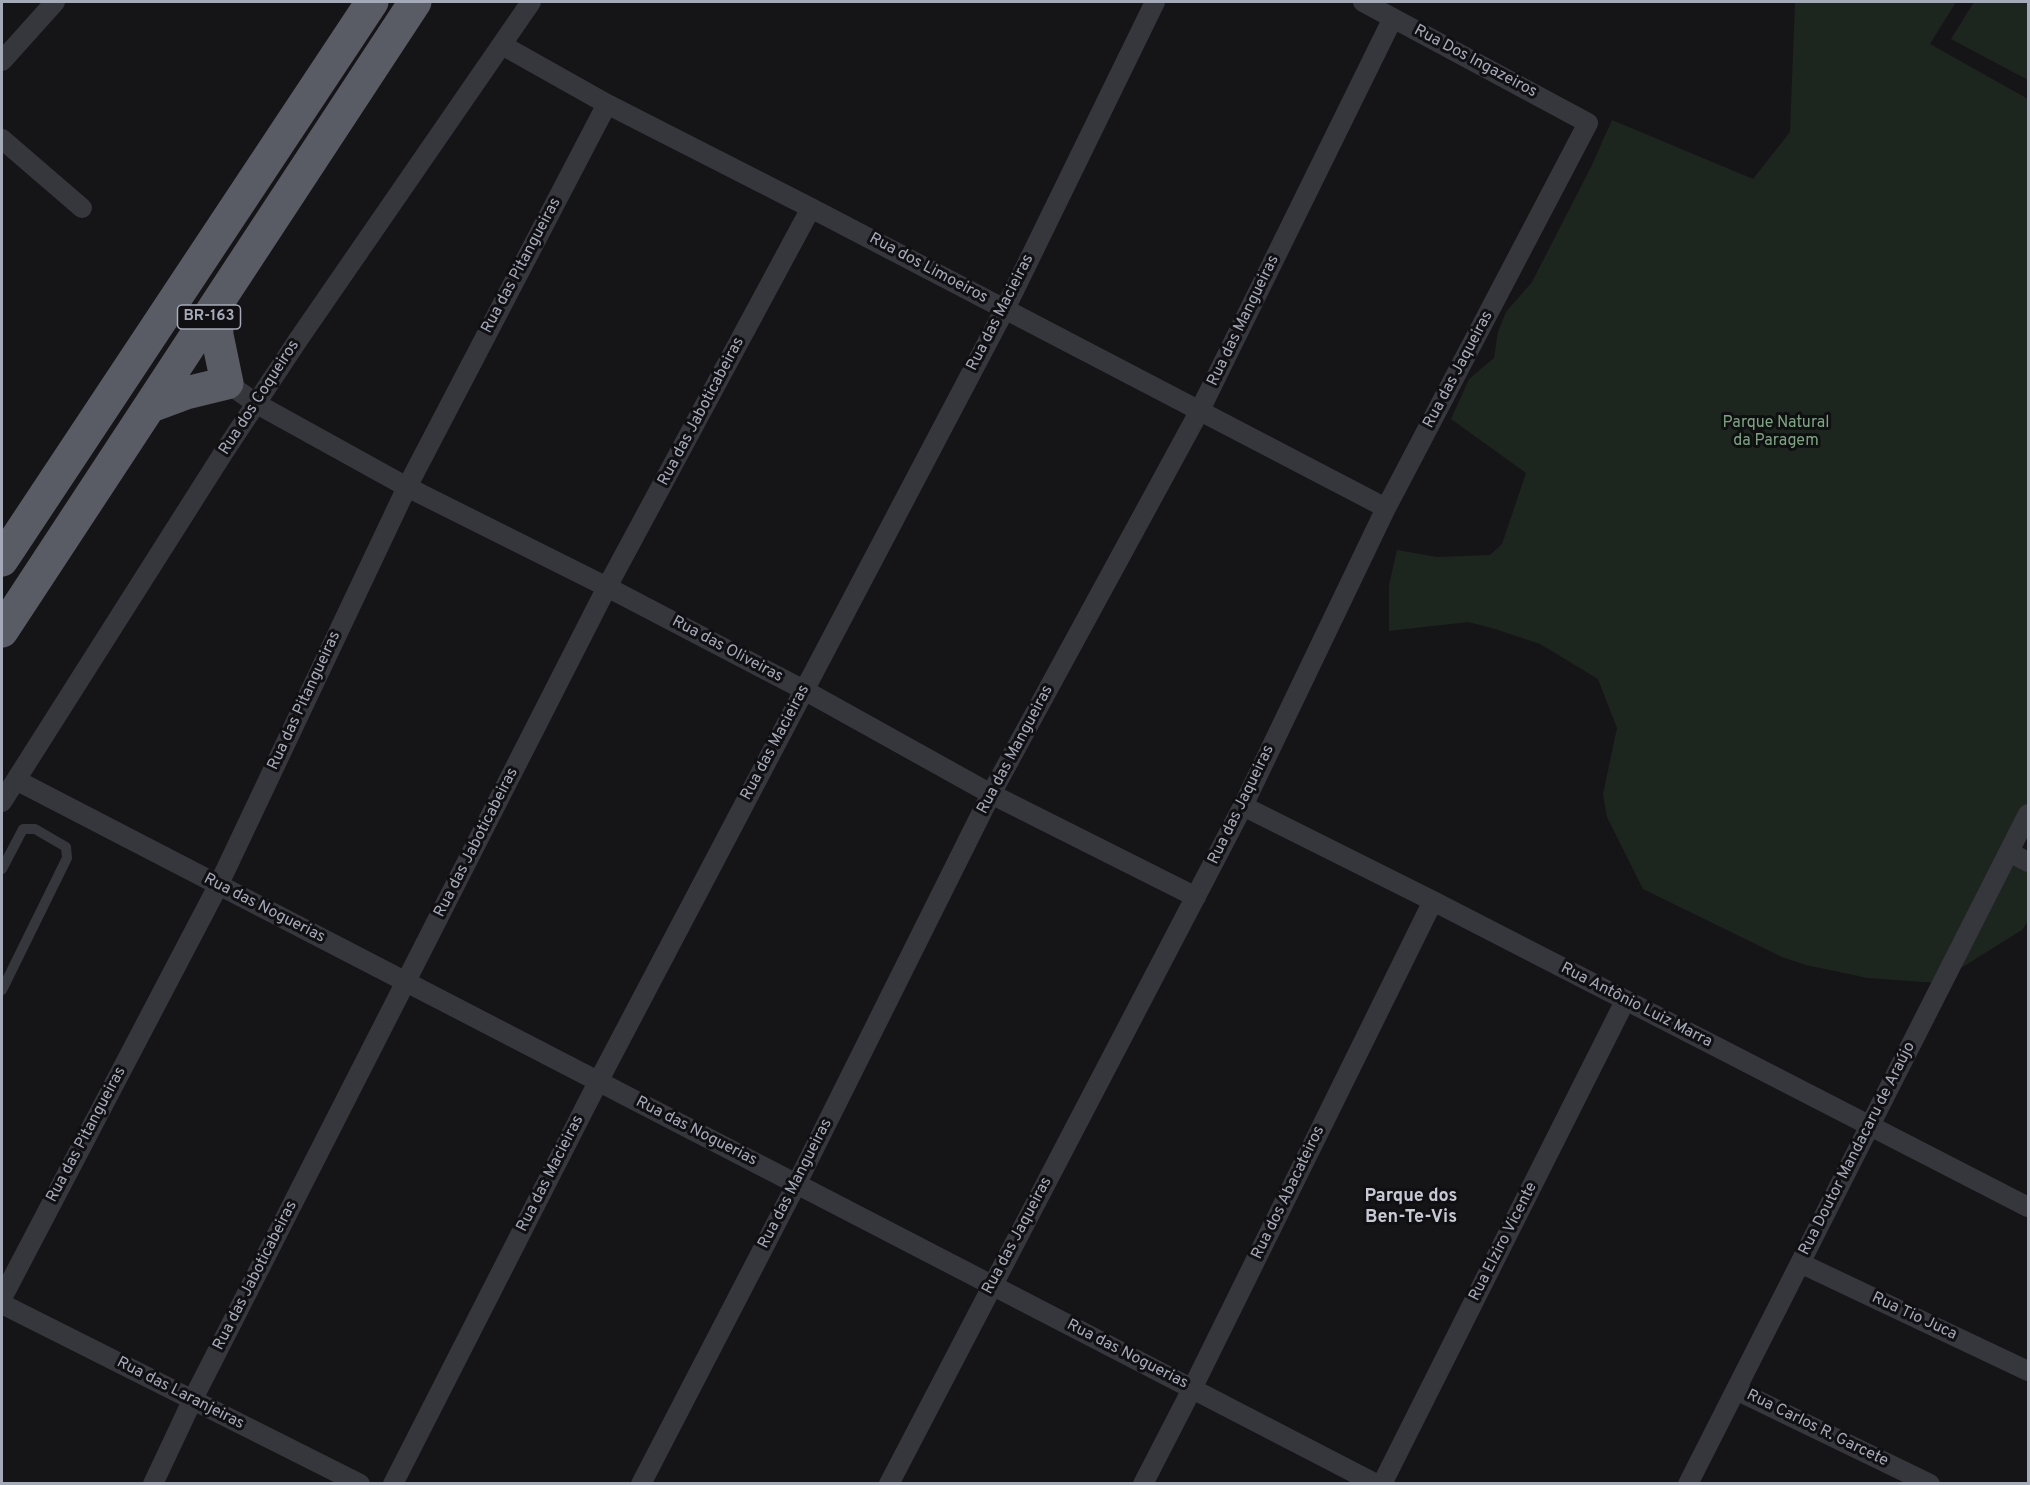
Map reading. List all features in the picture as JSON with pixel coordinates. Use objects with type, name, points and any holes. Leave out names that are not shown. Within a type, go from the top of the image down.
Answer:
[{"type":"highway","name":"BR-163","points":[[2,560],[372,2]]},
{"type":"highway","name":"BR-163","points":[[2,631],[415,2]]},
{"type":"highway","points":[[151,406],[186,393],[227,383],[217,335],[216,307]]},
{"type":"street","points":[[2,61],[55,2]]},
{"type":"street","name":"Rua dos Coqueiros","points":[[2,802],[304,330],[531,2]]},
{"type":"street","name":"Rua das Macieiras","points":[[393,1484],[598,1082],[1005,309],[1155,2]]},
{"type":"street","name":"Rua Dos Ingazeiros","points":[[1363,2],[1588,123]]},
{"type":"street","name":"Rua das Mangueiras","points":[[641,1484],[797,1183],[991,794],[1199,412],[1393,18]]},
{"type":"street","name":"Rua dos Limoeiros","points":[[502,45],[606,104],[811,208],[1386,508]]},
{"type":"street","name":"Rua das Pitangueiras","points":[[2,1298],[218,886],[407,487],[606,104]]},
{"type":"street","name":"Rua das Jaqueiras","points":[[889,1484],[1243,806],[1386,508],[1588,123]]},
{"type":"street","points":[[2,139],[82,208]]},
{"type":"street","name":"Rua das Jaboticabeiras","points":[[153,1484],[192,1401],[608,587],[811,208]]},
{"type":"street","name":"Rua das Oliveiras","points":[[227,383],[257,404],[407,487],[608,587],[804,690],[991,794],[1196,897]]},
{"type":"street","name":"Rua das Noguerias","points":[[16,780],[1376,1484]]},
{"type":"street","name":"Rua Antônio Luiz Marra","points":[[1243,806],[2028,1207]]},
{"type":"street","name":"Rua Doutor Mandacaru de Araújo","points":[[1688,1484],[2028,814]]},
{"type":"street","points":[[2009,852],[2028,862]]},
{"type":"street","name":"Rua dos Abacateiros","points":[[1143,1484],[1433,902]]},
{"type":"street","name":"Rua Elziro Vicente","points":[[1382,1484],[1625,1001]]},
{"type":"street","name":"Rua Tio Juca","points":[[1800,1263],[2028,1371]]},
{"type":"street","name":"Rua das Laranjeiras","points":[[2,1304],[360,1484]]},
{"type":"street","name":"Rua Carlos R. Garcete","points":[[1736,1390],[1930,1484]]},
{"type":"lane","points":[[2,869],[23,829],[35,829],[66,847],[68,852],[68,858],[2,990]]},
{"type":"green space","name":"Parque Natural da Paragem","points":[[1795,2],[1956,2],[1930,44],[2028,99],[2028,819],[2004,858],[2028,872],[2028,921],[2022,930],[1937,983],[1868,978],[1806,965],[1782,957],[1643,889],[1607,817],[1603,794],[1617,728],[1598,679],[1540,644],[1468,622],[1389,631],[1389,585],[1397,550],[1437,557],[1490,555],[1502,544],[1526,473],[1451,419],[1469,379],[1494,358],[1498,332],[1506,312],[1532,282],[1591,167],[1612,120],[1753,179],[1790,132]]},
{"type":"green space","points":[[1974,2],[2028,2],[2028,80],[1951,39]]},
{"type":"district","name":"Parque dos Ben-Te-Vis","points":[[1411,1207]]}]
